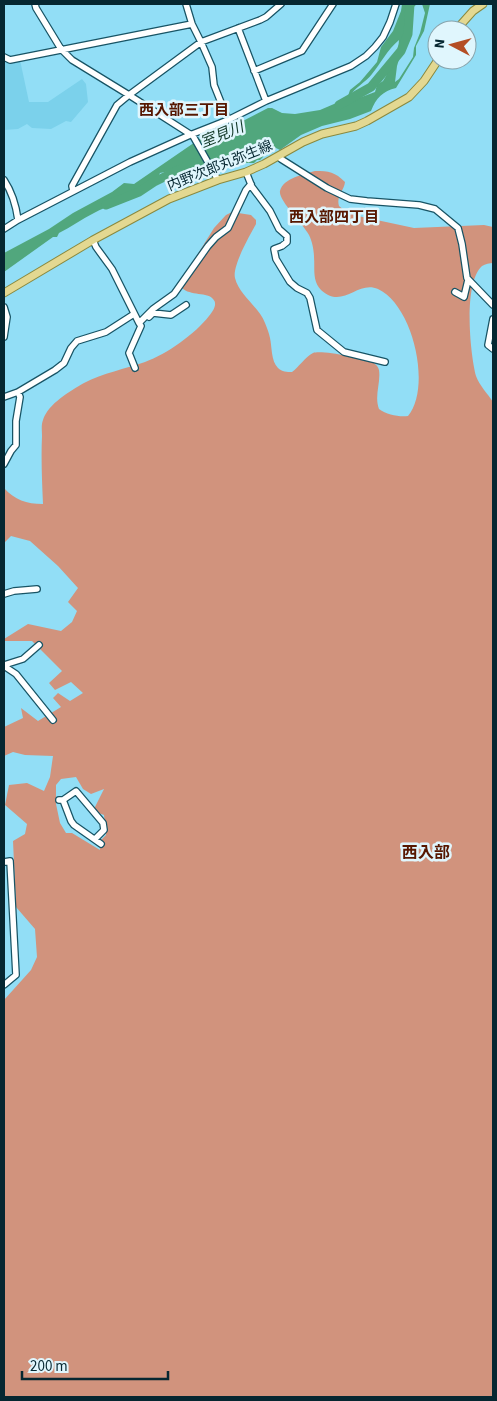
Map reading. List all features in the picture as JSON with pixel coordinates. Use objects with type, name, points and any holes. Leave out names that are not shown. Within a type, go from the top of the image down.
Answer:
[{"type":"main road","points":[[465,20],[483,4]]},
{"type":"main road","name":"内野次郎丸弥生線","points":[[4,292],[93,240],[169,199],[217,178],[246,172],[279,157],[302,142],[322,134],[356,126],[367,121],[409,97],[431,70]]},
{"type":"street","points":[[35,4],[61,49],[72,60],[129,94],[192,136],[217,178]]},
{"type":"street","points":[[186,4],[192,24],[212,67],[214,85],[228,120]]},
{"type":"street","points":[[72,191],[72,186],[117,105],[129,94],[201,42],[260,20],[281,4]]},
{"type":"street","points":[[254,70],[302,51],[333,4]]},
{"type":"street","points":[[4,230],[18,220],[130,162],[228,120],[266,101],[351,66],[366,56],[383,37],[396,4]]},
{"type":"street","points":[[4,57],[10,60],[192,24]]},
{"type":"street","points":[[238,28],[266,101]]},
{"type":"street","points":[[279,157],[326,188],[350,198],[419,205],[434,209],[458,228],[468,280],[464,297],[456,292]]},
{"type":"street","points":[[246,172],[256,194],[270,211],[279,229],[287,236],[288,242],[274,249],[276,259],[290,282],[307,293],[310,298],[317,330],[344,352],[385,362]]},
{"type":"street","points":[[4,180],[11,190],[18,220]]},
{"type":"street","points":[[135,368],[128,353],[140,324],[153,308],[174,294],[208,246],[228,228],[246,190],[251,184]]},
{"type":"street","points":[[93,240],[112,269],[140,324]]},
{"type":"street","points":[[468,280],[493,305]]},
{"type":"street","points":[[140,324],[153,313],[171,315],[186,304]]},
{"type":"street","points":[[4,307],[7,317],[4,337]]},
{"type":"street","points":[[4,397],[18,392],[55,370],[64,363],[71,348],[77,341],[106,332],[134,314]]},
{"type":"street","points":[[493,319],[488,345],[493,349]]},
{"type":"street","points":[[4,464],[16,445],[16,421],[20,397],[18,392]]},
{"type":"street","points":[[4,450],[11,451]]},
{"type":"street","points":[[4,594],[37,589]]},
{"type":"street","points":[[4,665],[23,659],[39,645]]},
{"type":"street","points":[[4,665],[16,674],[52,720]]},
{"type":"street","points":[[95,839],[104,830],[103,823],[76,790],[61,800],[70,820],[74,825],[101,844]]},
{"type":"street","points":[[4,862],[10,862],[16,975],[4,985]]},
{"type":"shaded area","points":[[4,59],[20,60],[29,102],[48,102],[82,79],[86,84],[88,102],[71,122],[66,121],[51,129],[32,128],[27,124],[18,129],[4,130]]},
{"type":"shaded area","points":[[315,171],[335,174],[345,182],[339,196],[339,206],[345,211],[358,216],[414,228],[484,225],[493,227],[493,263],[482,266],[476,275],[472,287],[470,336],[476,376],[493,402],[493,1397],[4,1397],[4,1000],[31,970],[37,957],[35,929],[16,907],[13,841],[25,834],[27,824],[5,805],[9,785],[27,783],[44,791],[50,777],[53,756],[25,755],[13,752],[4,756],[4,727],[23,718],[21,708],[38,721],[61,707],[53,698],[58,693],[70,701],[83,693],[71,682],[55,690],[49,683],[62,671],[32,641],[4,641],[4,639],[28,624],[61,631],[72,622],[77,611],[68,602],[78,588],[58,566],[30,541],[11,536],[4,543],[4,488],[12,496],[21,500],[43,504],[42,426],[43,420],[50,409],[60,398],[84,383],[145,362],[171,349],[209,316],[215,305],[213,299],[207,295],[190,292],[182,288],[186,273],[214,228],[226,215],[232,212],[251,215],[256,220],[256,224],[236,266],[235,278],[241,290],[265,323],[270,336],[273,358],[278,368],[286,372],[292,372],[310,355],[318,352],[359,358],[372,362],[379,370],[377,399],[379,409],[393,415],[408,416],[415,403],[418,386],[418,367],[415,348],[401,312],[390,298],[378,289],[363,288],[336,297],[321,290],[315,279],[314,251],[310,237],[280,195],[280,191],[285,183],[295,177]],"holes":[[[76,777],[83,789],[91,794],[104,789],[93,811],[104,815],[106,835],[99,842],[100,850],[72,833],[66,833],[60,823],[56,804],[56,785],[61,779]]]},
{"type":"water","points":[[402,4],[417,4],[408,12],[406,36],[397,66],[395,82],[413,57],[414,48],[425,13],[422,4],[430,4],[424,31],[416,46],[416,55],[396,88],[387,91],[381,96],[375,102],[371,111],[350,119],[322,126],[301,135],[280,150],[276,148],[268,152],[254,163],[243,163],[220,169],[200,166],[193,169],[176,169],[160,173],[142,188],[116,199],[112,204],[59,233],[57,237],[53,237],[4,272],[4,253],[49,229],[124,183],[134,184],[201,138],[235,125],[268,108],[282,113],[295,114],[320,110],[341,101],[348,96],[350,90],[360,82],[377,62],[381,47],[393,31]],"holes":[[[399,40],[398,51],[386,76],[377,85],[375,92],[351,101],[349,97],[351,94],[369,77]]]},
{"type":"waterway","name":"室見川","points":[[339,105],[371,87],[401,51],[408,34],[410,4]]},
{"type":"waterway","name":"室見川","points":[[106,205],[139,192],[154,182],[193,163]]},
{"type":"district","name":"西入部三丁目","points":[[184,110]]},
{"type":"district","name":"西入部四丁目","points":[[334,217]]},
{"type":"district","name":"西入部","points":[[426,853]]}]
